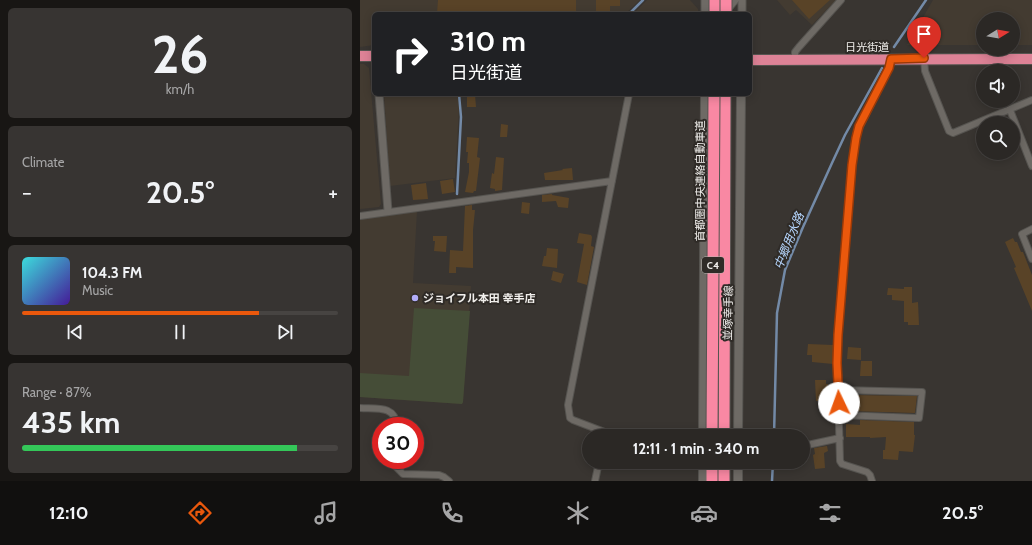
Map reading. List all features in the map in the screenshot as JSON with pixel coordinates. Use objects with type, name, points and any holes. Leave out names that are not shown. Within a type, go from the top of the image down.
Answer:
[{"type":"highway","points":[[715,0],[715,12]]},
{"type":"highway","points":[[724,12],[726,0]]},
{"type":"highway","points":[[360,56],[372,56]]},
{"type":"highway","name":"日光街道","points":[[752,60],[924,58],[1032,59]]},
{"type":"highway","name":"首都圏中央連絡自動車道","points":[[712,429],[714,96]]},
{"type":"highway","name":"C4","points":[[724,429],[725,96]]},
{"type":"highway","points":[[712,469],[712,481]]},
{"type":"highway","points":[[724,469],[724,481]]},
{"type":"main road","points":[[703,429],[705,96]]},
{"type":"main road","points":[[704,149],[710,118],[719,109],[719,96]]},
{"type":"main road","name":"並塚幸手線","points":[[738,429],[741,96]]},
{"type":"main road","points":[[703,469],[703,481]]},
{"type":"main road","points":[[738,469],[738,481]]},
{"type":"street","points":[[705,0],[705,12]]},
{"type":"street","points":[[726,12],[735,0]]},
{"type":"street","points":[[742,0],[742,12]]},
{"type":"street","points":[[795,59],[795,52],[798,47],[841,0]]},
{"type":"street","points":[[924,58],[925,71],[949,131],[953,133],[1032,100]]},
{"type":"street","points":[[872,481],[870,474],[867,472],[842,464],[837,363],[838,335],[852,165],[856,138],[859,126],[889,68],[891,59]]},
{"type":"street","points":[[379,96],[388,211]]},
{"type":"street","points":[[593,429],[570,418],[568,405],[629,96]]},
{"type":"street","points":[[1010,110],[1032,166]]},
{"type":"street","points":[[360,216],[612,181]]},
{"type":"street","points":[[1032,229],[1022,234],[1032,259]]},
{"type":"street","points":[[839,390],[922,392],[919,418],[840,415]]},
{"type":"street","points":[[360,408],[389,411],[395,417]]},
{"type":"street","points":[[810,444],[840,438]]},
{"type":"street","points":[[397,469],[400,473],[439,475],[449,481]]},
{"type":"street","points":[[595,481],[598,469]]},
{"type":"shaded area","points":[[360,0],[640,0],[627,12],[372,12],[372,45],[360,47]]},
{"type":"shaded area","points":[[647,0],[690,0],[698,9],[698,12],[635,12]]},
{"type":"shaded area","points":[[777,0],[836,0],[812,25],[796,10],[790,15]]},
{"type":"shaded area","points":[[933,0],[1032,0],[1032,45],[1020,45],[1020,12],[976,12],[976,45],[907,45]]},
{"type":"shaded area","points":[[360,64],[364,64],[369,68],[381,204],[379,207],[360,209]]},
{"type":"shaded area","points":[[384,96],[458,96],[459,109],[455,178],[390,186]]},
{"type":"shaded area","name":"ジョイフル本田 幸手店","points":[[417,211],[413,283],[471,286],[462,404],[360,397],[360,219]]},
{"type":"green space","points":[[414,308],[470,311],[462,404],[360,397],[360,373],[409,376]]},
{"type":"building","points":[[438,0],[576,0],[576,12],[437,12]]},
{"type":"building","points":[[596,0],[620,0],[620,6],[610,6],[610,12],[596,12]]},
{"type":"building","points":[[792,0],[830,0],[809,19]]},
{"type":"building","points":[[467,96],[475,96],[476,107],[467,107]]},
{"type":"building","points":[[501,124],[508,125],[507,137],[500,137]]},
{"type":"building","points":[[467,137],[479,138],[477,157],[480,158],[476,191],[473,193],[465,192],[469,172],[469,163],[467,163],[468,152],[466,152]]},
{"type":"building","points":[[496,157],[504,158],[502,190],[495,191],[495,189],[490,188],[492,173],[494,174]]},
{"type":"building","points":[[572,168],[573,180],[545,180],[544,173]]},
{"type":"building","points":[[453,179],[455,192],[442,194],[440,181]]},
{"type":"building","points":[[426,183],[428,199],[413,200],[411,185]]},
{"type":"building","points":[[552,194],[569,198],[568,208],[558,207],[556,201],[542,202],[542,195]]},
{"type":"building","points":[[522,202],[530,203],[529,214],[521,213]]},
{"type":"building","points":[[472,205],[472,210],[475,210],[473,230],[473,268],[456,267],[456,273],[449,273],[450,250],[463,251],[465,206]]},
{"type":"building","points":[[579,233],[591,235],[591,246],[594,247],[587,285],[577,282],[584,244],[577,243]]},
{"type":"building","points":[[433,236],[447,236],[446,252],[434,251],[435,241],[433,241]]},
{"type":"building","points":[[1013,238],[1015,242],[1017,242],[1021,252],[1023,252],[1032,275],[1032,311],[1005,242]]},
{"type":"building","points":[[547,248],[558,249],[557,268],[542,266]]},
{"type":"building","points":[[553,271],[564,274],[561,283],[551,280]]},
{"type":"building","points":[[904,287],[912,287],[912,303],[918,302],[919,325],[908,325],[908,322],[904,322],[904,301],[892,300],[892,295],[887,295],[888,288],[904,289]]},
{"type":"building","points":[[808,344],[833,345],[833,364],[812,362],[812,355],[807,355]]},
{"type":"building","points":[[848,347],[861,348],[861,360],[847,359]]},
{"type":"building","points":[[861,361],[872,361],[872,376],[860,376]]},
{"type":"building","points":[[815,380],[826,380],[828,389],[830,389],[830,400],[816,401]]},
{"type":"building","points":[[847,395],[917,396],[915,413],[850,411],[848,409]]},
{"type":"building","points":[[860,420],[914,422],[915,435],[913,452],[899,451],[898,460],[883,459],[883,450],[885,450],[886,437],[846,437],[846,424],[860,425]]},
{"type":"building","points":[[827,446],[828,451],[824,453],[825,468],[815,469],[813,455],[815,454],[814,448]]},
{"type":"waterway","points":[[631,12],[643,0]]},
{"type":"waterway","name":"中郷用水路","points":[[894,47],[926,0]]},
{"type":"waterway","name":"中郷用水路","points":[[774,429],[777,313],[785,270],[845,135],[882,68]]},
{"type":"waterway","points":[[457,194],[461,117],[459,96]]},
{"type":"waterway","name":"中郷用水路","points":[[772,481],[773,469]]},
{"type":"place","name":"ジョイフル本田 幸手店","points":[[415,298]]},
{"type":"route","points":[[839,403],[837,363],[838,335],[852,165],[857,132],[889,68],[891,59],[924,58]]}]
